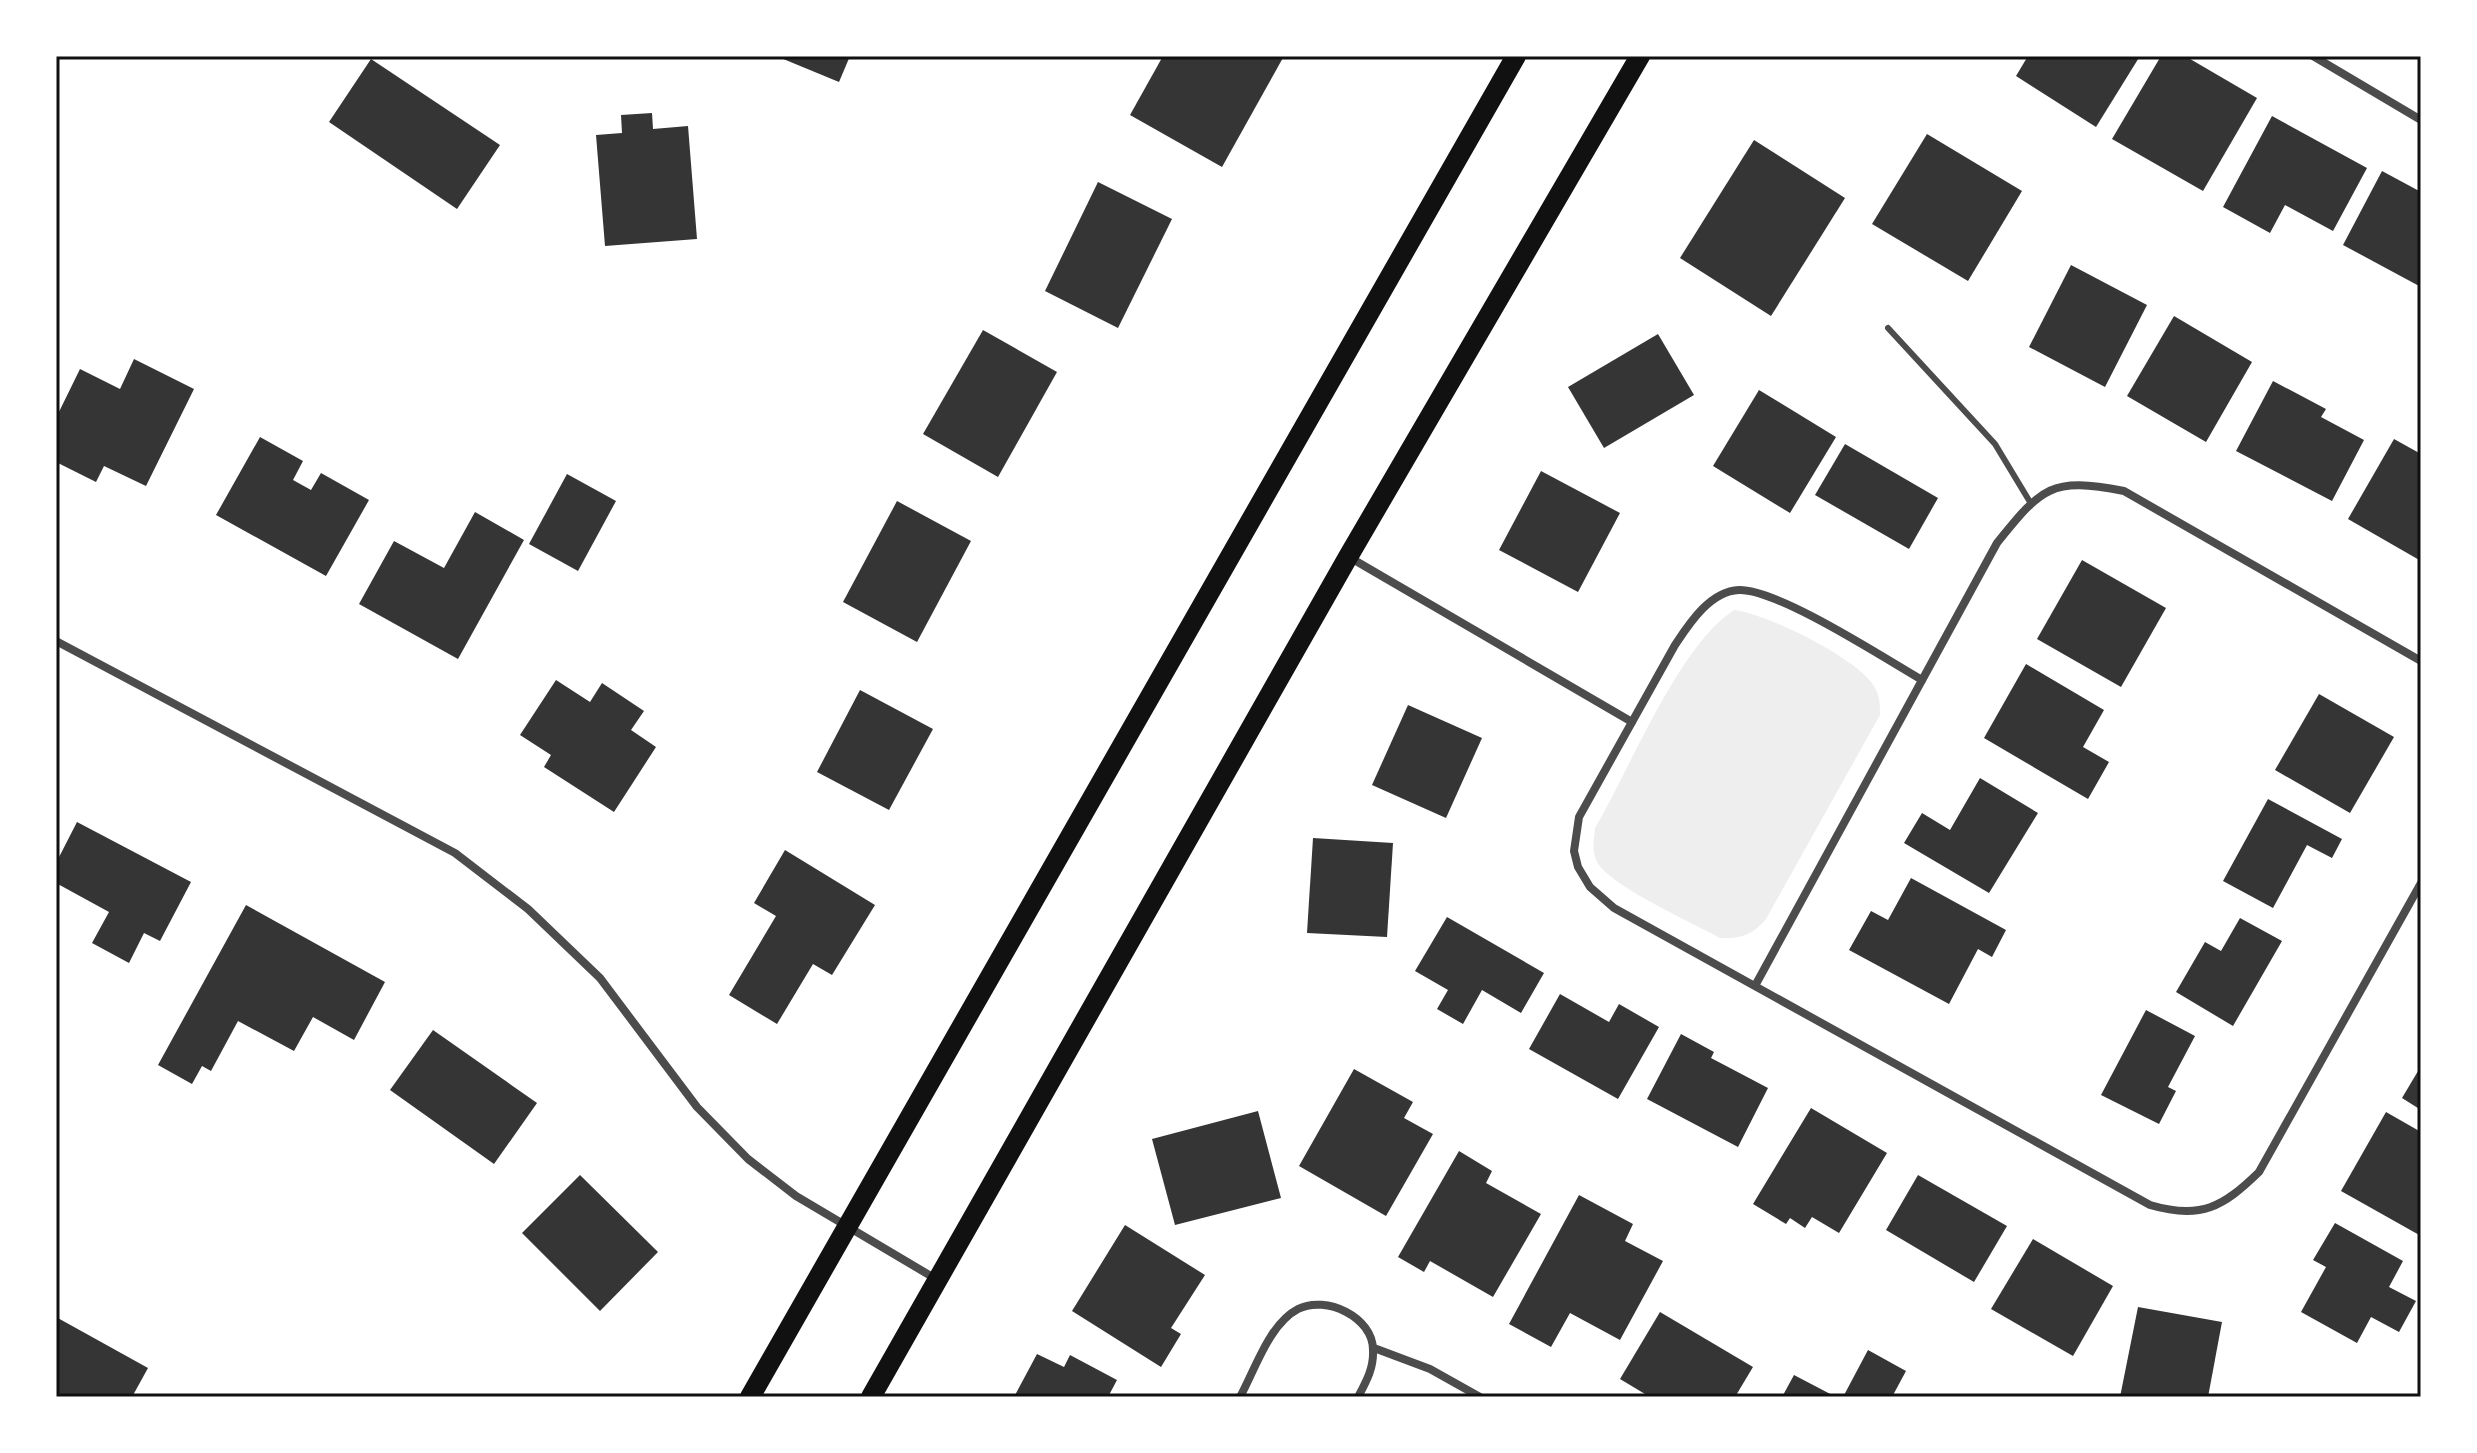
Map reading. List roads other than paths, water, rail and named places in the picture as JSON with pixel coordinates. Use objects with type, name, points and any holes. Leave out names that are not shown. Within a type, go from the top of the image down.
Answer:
[{"type":"main road","points":[[750,1397],[1516,56]]},
{"type":"main road","points":[[871,1397],[1348,557],[1640,56]]},
{"type":"street","points":[[2313,56],[2421,120]]},
{"type":"street","points":[[1756,984],[1997,543],[2030,502],[2048,491],[2080,483],[2124,491],[2421,661]]},
{"type":"street","points":[[1348,557],[1632,722]]},
{"type":"street","points":[[1922,680],[1767,595],[1737,590],[1712,601],[1693,619],[1579,817],[1574,851],[1578,867],[1590,887],[1614,908],[1756,984],[2131,1195],[2178,1213],[2208,1210],[2236,1194],[2259,1172],[2421,883]]},
{"type":"street","points":[[56,641],[455,853],[528,909],[600,978],[697,1107],[748,1159],[796,1196],[937,1280]]},
{"type":"street","points":[[1240,1397],[1280,1324],[1298,1309],[1315,1304],[1340,1308],[1362,1324],[1374,1348],[1370,1375],[1358,1397]]},
{"type":"street","points":[[1374,1348],[1430,1369],[1480,1397]]},
{"type":"lane","points":[[1888,328],[1995,444],[2030,502]]}]
